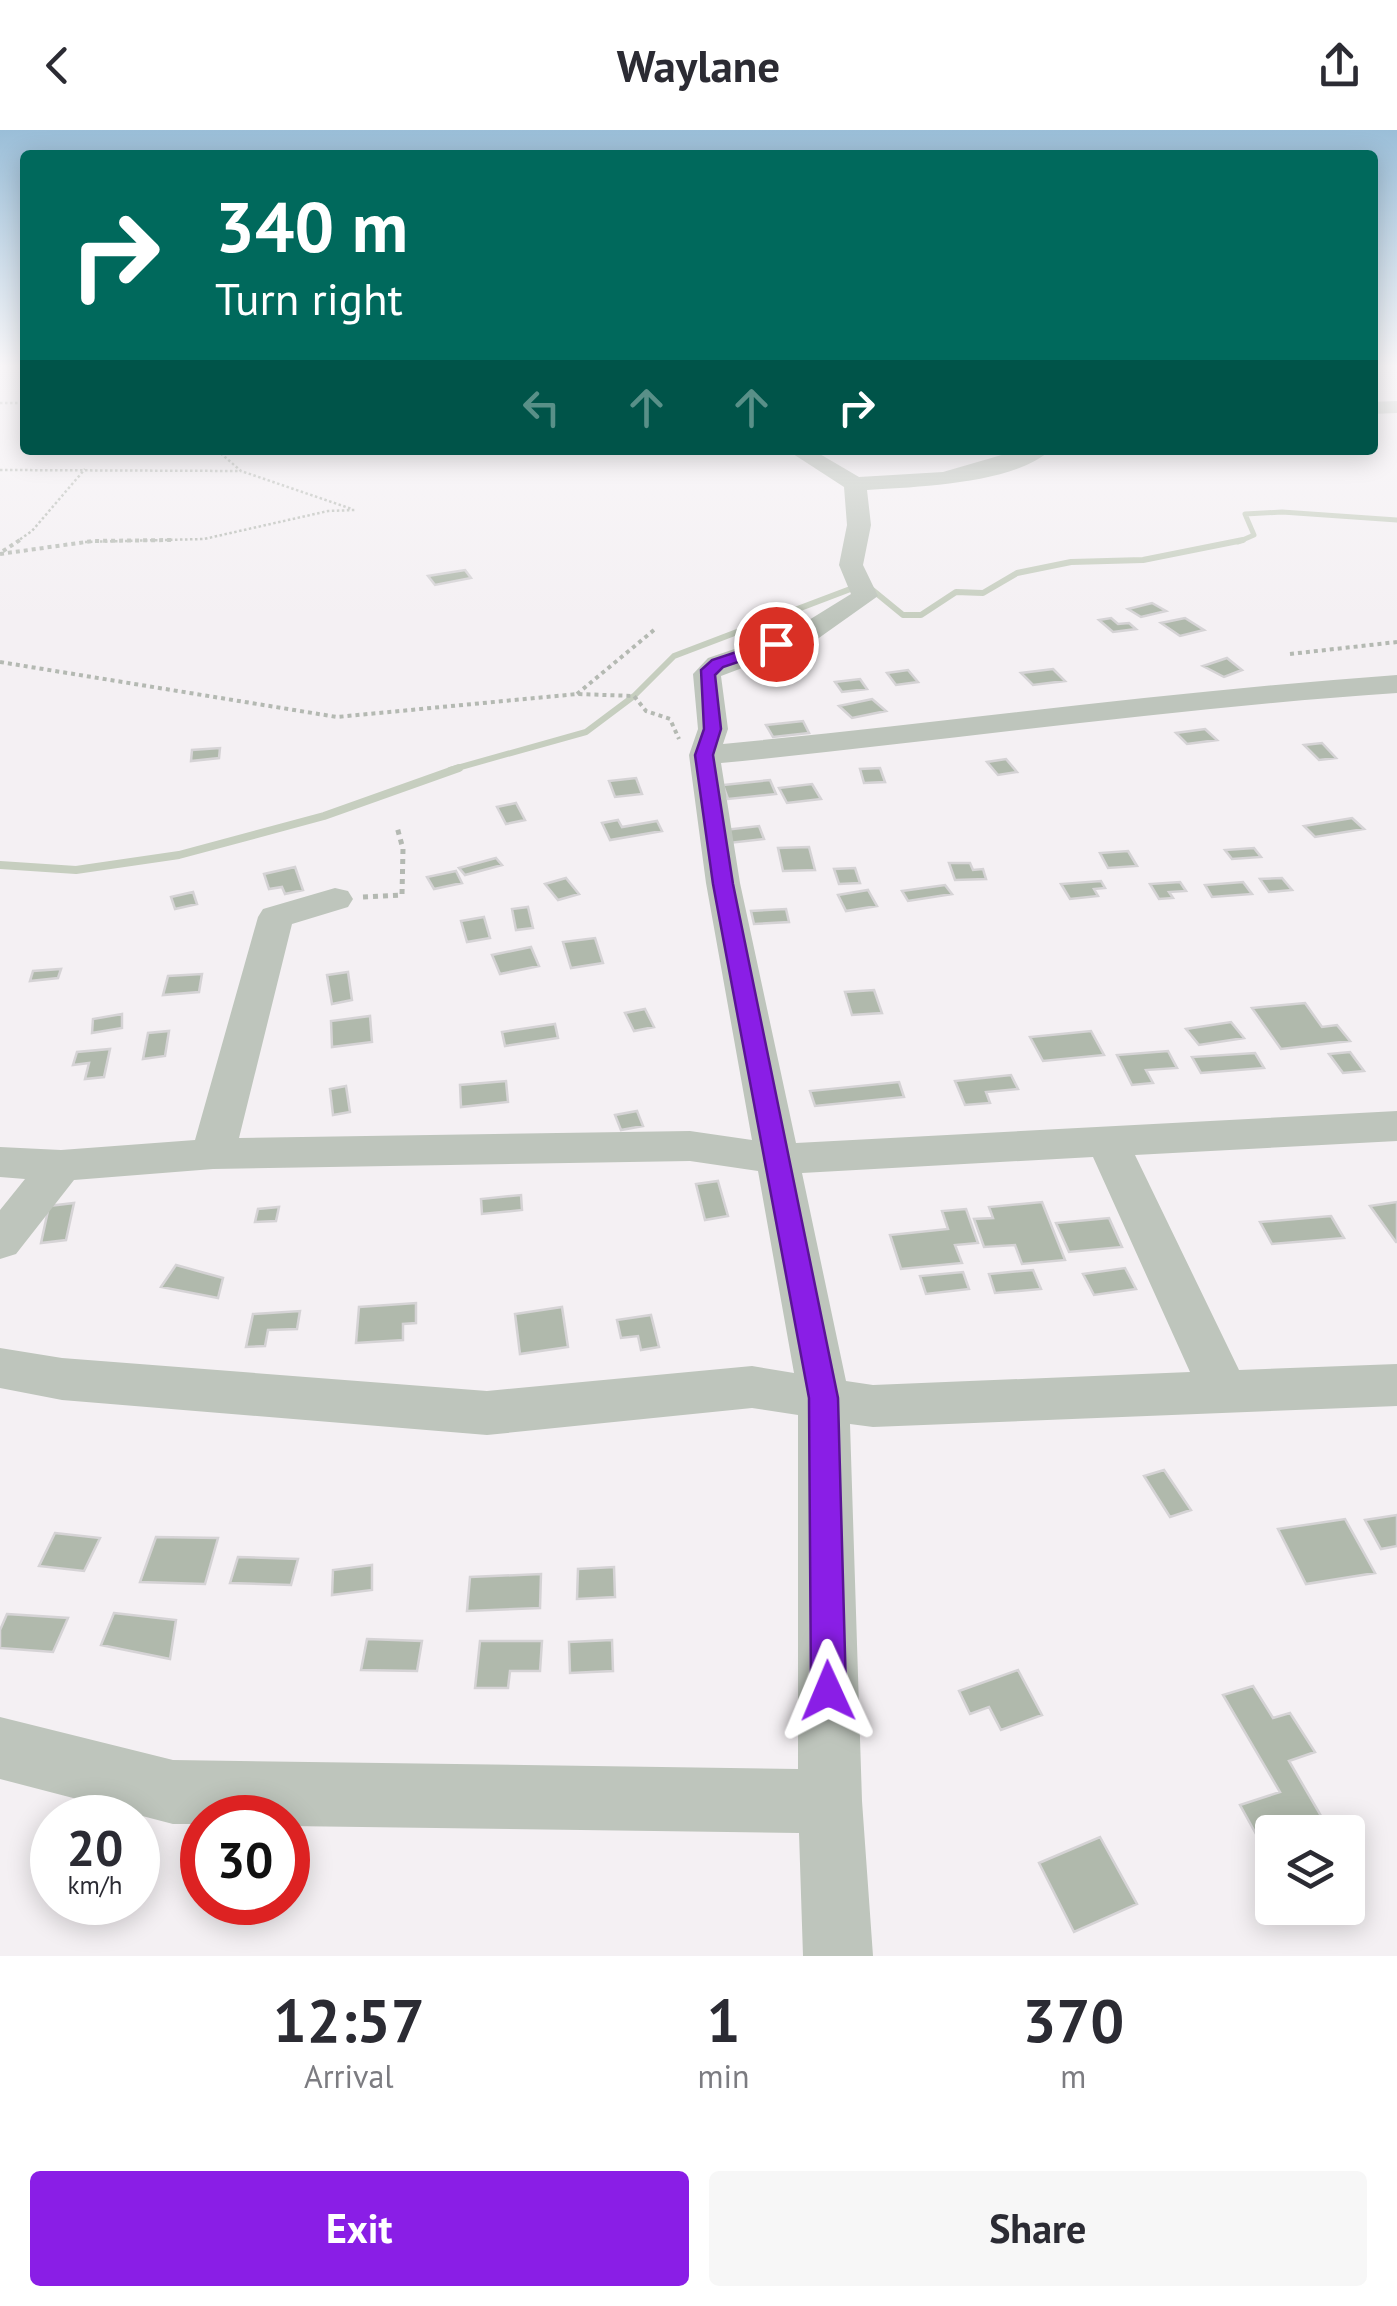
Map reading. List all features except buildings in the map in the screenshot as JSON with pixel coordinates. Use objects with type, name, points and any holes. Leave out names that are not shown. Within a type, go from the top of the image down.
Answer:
[{"type":"street","points":[[806,455],[855,484],[944,479],[1003,455]]},
{"type":"street","points":[[838,1956],[830,1802],[824,1398],[723,884],[704,755],[713,729],[707,674],[718,664],[806,634],[864,596],[851,565],[859,525],[855,484]]},
{"type":"street","points":[[704,755],[953,731],[1220,696],[1397,684]]},
{"type":"street","points":[[213,1154],[276,917],[335,898]]},
{"type":"street","points":[[0,1162],[61,1165],[213,1154],[690,1146],[780,1159],[1397,1126]]},
{"type":"street","points":[[1107,1141],[1224,1392]]},
{"type":"street","points":[[0,1242],[61,1165]]},
{"type":"street","points":[[0,1368],[62,1379],[488,1413],[752,1387],[873,1406],[1397,1384]]},
{"type":"street","points":[[0,1748],[173,1792],[830,1802]]},
{"type":"path","points":[[222,455],[240,472]]},
{"type":"path","points":[[0,470],[240,472],[354,510],[328,511],[204,539],[93,541],[0,554]]},
{"type":"path","points":[[0,554],[32,531],[84,470]]},
{"type":"path","points":[[577,694],[597,671],[641,649],[654,630]]},
{"type":"path","points":[[1290,654],[1397,642]]},
{"type":"path","points":[[0,662],[338,716],[577,694],[634,696],[646,711],[670,718],[679,739],[704,755]]},
{"type":"path","points":[[335,898],[402,895],[404,849],[397,827]]},
{"type":"waterway","points":[[1242,540],[1254,535],[1245,514],[1282,512],[1397,520]]},
{"type":"waterway","points":[[870,588],[903,615],[921,615],[956,592],[983,593],[1017,573],[1071,562],[1143,560],[1242,540]]},
{"type":"waterway","points":[[1238,542],[1242,540]]},
{"type":"waterway","points":[[450,770],[586,732],[634,696],[674,656],[853,588]]},
{"type":"waterway","points":[[0,865],[76,870],[179,855],[324,816],[459,768]]},
{"type":"route","points":[[776,644],[718,664],[707,674],[713,729],[704,755],[723,884],[824,1398],[828,1691]]}]
